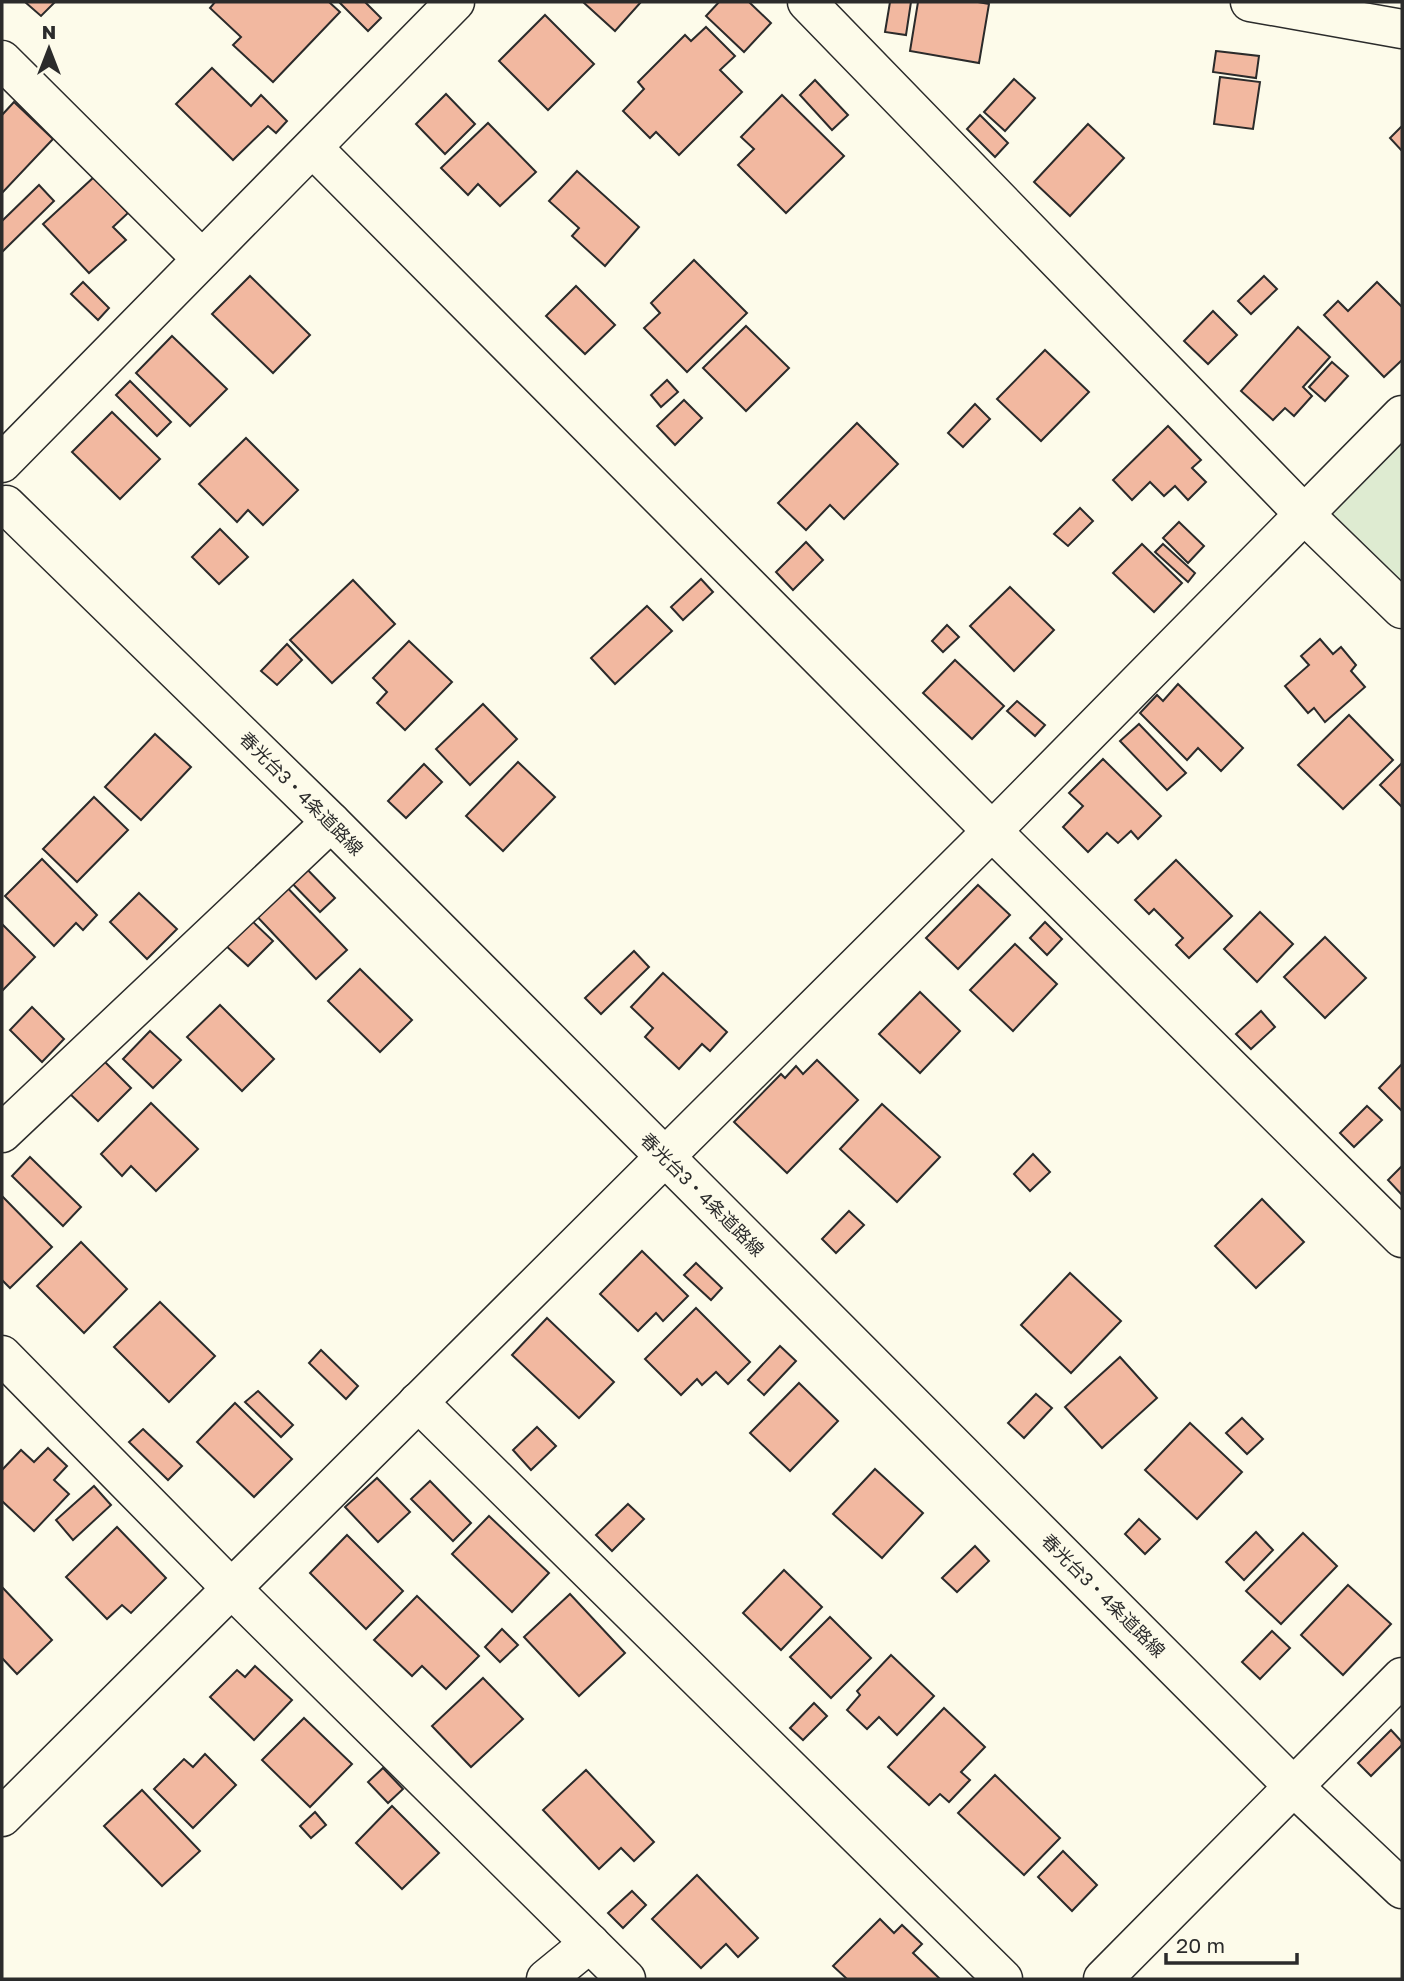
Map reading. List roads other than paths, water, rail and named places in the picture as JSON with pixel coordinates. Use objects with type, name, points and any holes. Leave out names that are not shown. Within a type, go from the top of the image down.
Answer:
[{"type":"street","points":[[2,463],[455,2]]},
{"type":"street","points":[[807,2],[1304,514],[1402,609]]},
{"type":"street","points":[[1250,2],[1402,29]]},
{"type":"street","points":[[2,60],[202,259]]},
{"type":"street","points":[[313,148],[992,831],[1402,1238]]},
{"type":"street","points":[[2,1817],[992,831],[1402,415]]},
{"type":"street","name":"春光台3・4条道路線","points":[[3,506],[331,822],[1293,1786],[1402,1889]]},
{"type":"street","points":[[2,1133],[331,822]]},
{"type":"street","points":[[2,1355],[230,1587],[626,1979]]},
{"type":"street","points":[[418,1402],[1003,1979]]},
{"type":"street","points":[[1104,1979],[1402,1677]]},
{"type":"street","points":[[546,1979],[590,1943]]}]
